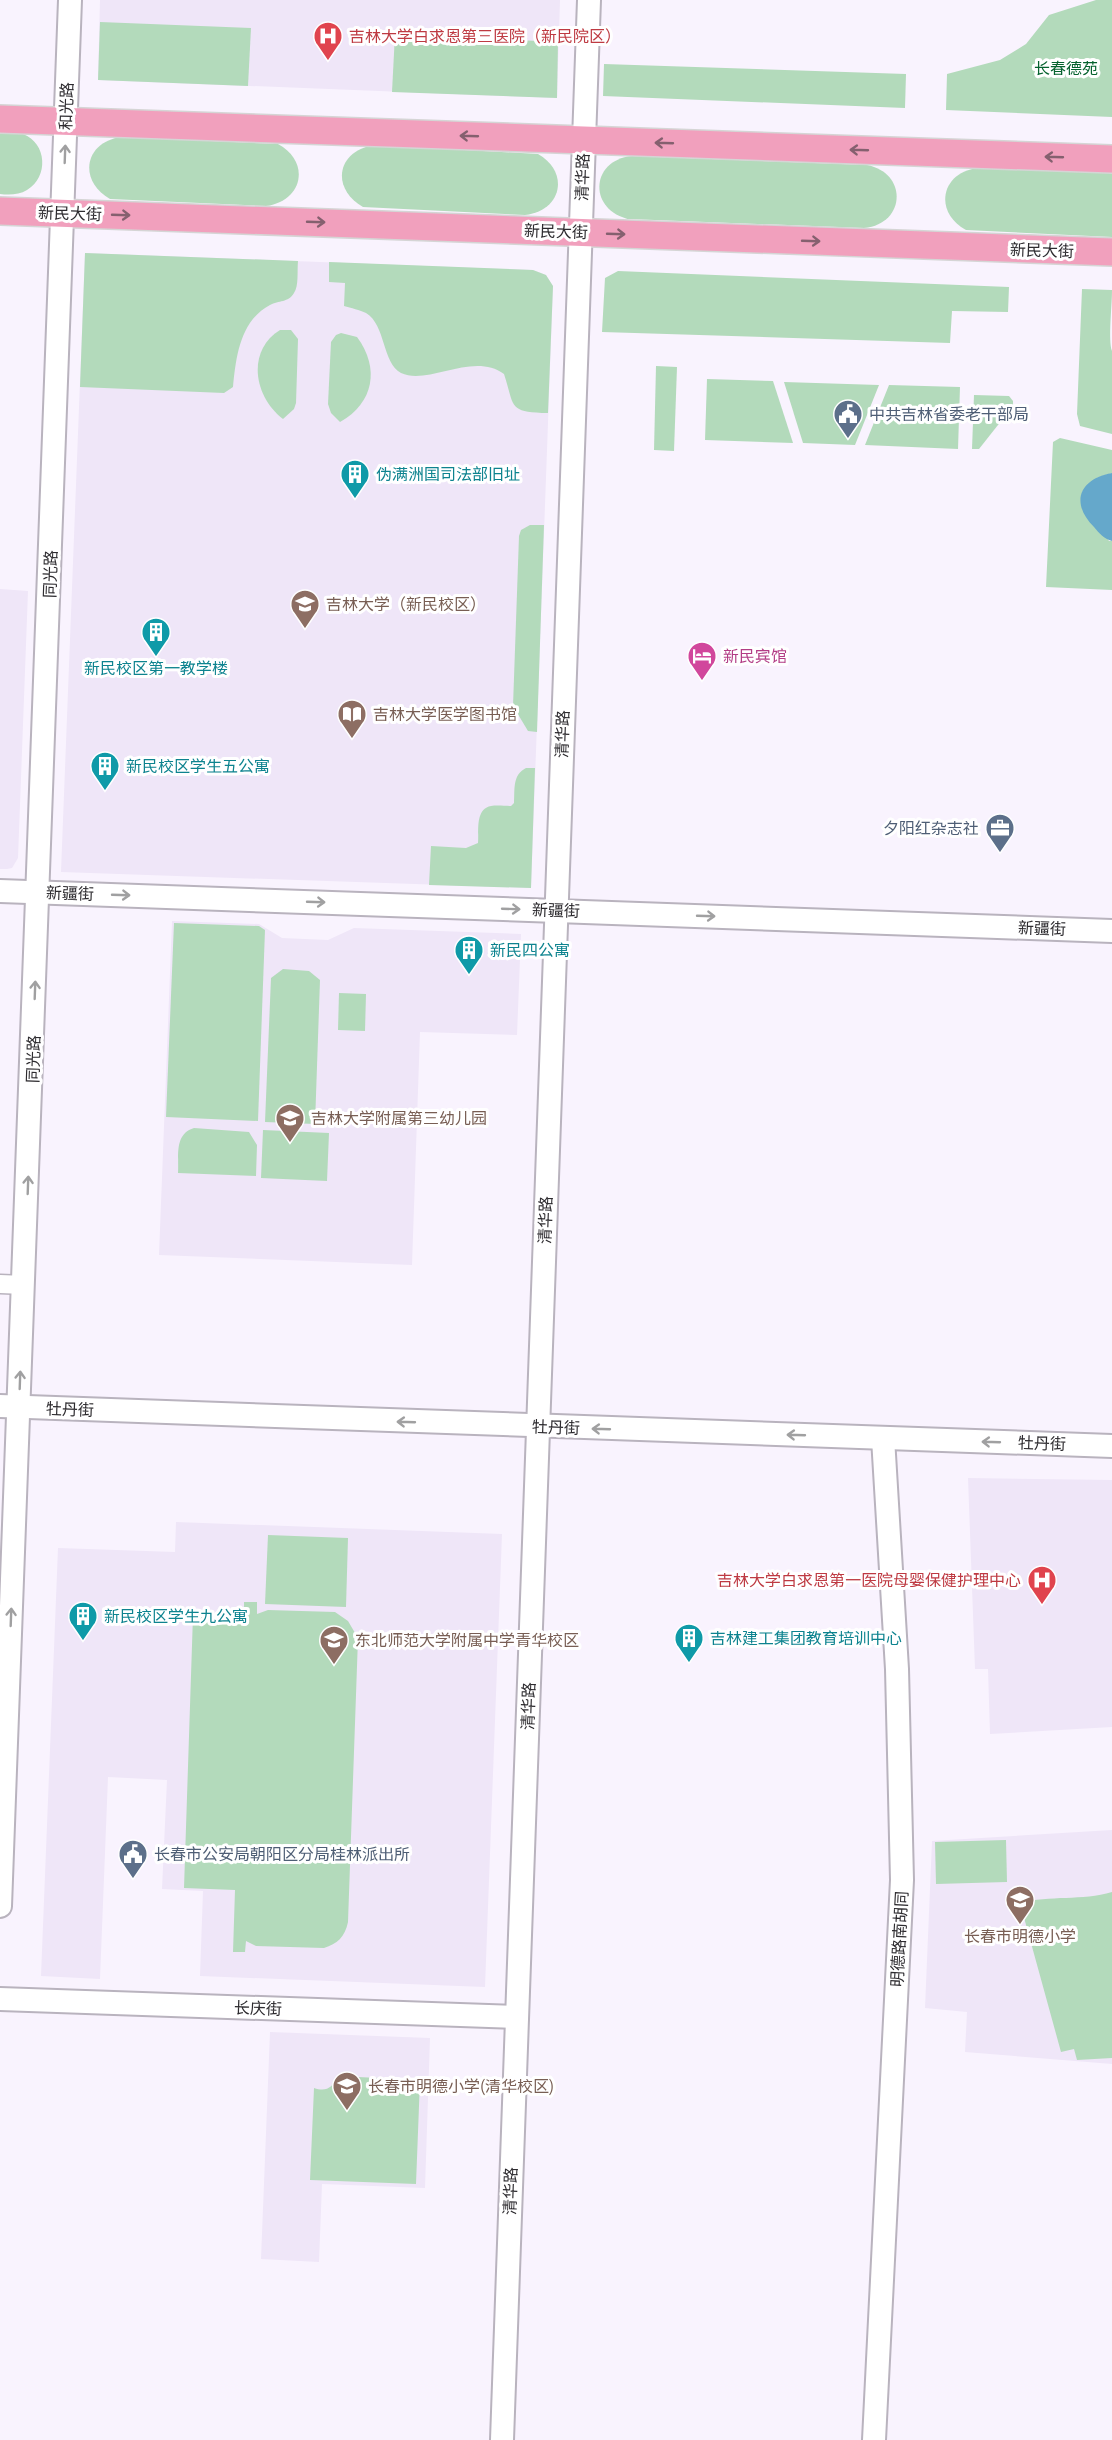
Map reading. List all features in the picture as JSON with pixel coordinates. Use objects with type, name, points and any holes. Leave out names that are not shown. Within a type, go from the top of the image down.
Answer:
[{"type":"main road","points":[[0,119],[1112,159]]},
{"type":"main road","name":"新民大街","points":[[0,210],[1112,252]]},
{"type":"street","name":"和光路","points":[[63,213],[70,0]]},
{"type":"street","name":"清华路","points":[[502,2440],[589,0]]},
{"type":"street","name":"同光路","points":[[0,1906],[10,1407],[24,1285],[63,213]]},
{"type":"street","name":"新疆街","points":[[0,891],[1112,931]]},
{"type":"street","points":[[0,1284],[24,1285]]},
{"type":"street","name":"牡丹街","points":[[10,1407],[1112,1446]]},
{"type":"street","name":"明德路南胡同","points":[[874,2440],[902,1880],[897,1669],[883,1438]]},
{"type":"street","name":"长庆街","points":[[0,1999],[517,2017]]},
{"type":"shaded area","name":"吉林大学白求恩第三医院（新民院区）","points":[[100,0],[560,0],[557,98],[98,80]]},
{"type":"shaded area","name":"吉林大学（新民校区）","points":[[85,253],[533,270],[546,275],[553,286],[531,888],[61,872]]},
{"type":"shaded area","points":[[0,589],[28,591],[18,858],[12,868],[7,869],[0,869]]},
{"type":"shaded area","name":"吉林大学附属第三幼儿园","points":[[172,921],[259,924],[282,938],[328,940],[354,928],[521,934],[517,1035],[420,1032],[412,1265],[159,1255]]},
{"type":"shaded area","name":"吉林大学白求恩第一医院母婴保健护理中心","points":[[968,1478],[1112,1480],[1112,1727],[990,1734],[988,1669],[975,1669]]},
{"type":"shaded area","name":"东北师范大学附属中学青华校区","points":[[176,1522],[502,1534],[485,1987],[200,1976],[203,1891],[162,1889],[167,1780],[108,1777],[100,1979],[41,1976],[58,1548],[175,1552]]},
{"type":"shaded area","name":"长春市明德小学","points":[[1112,1830],[1112,2064],[965,2052],[967,2012],[925,2008],[932,1841]]},
{"type":"shaded area","name":"长春市明德小学(清华校区)","points":[[270,2032],[430,2038],[425,2188],[322,2184],[319,2262],[261,2259]]},
{"type":"green space","name":"长春德苑","points":[[1096,0],[1112,0],[1112,117],[946,110],[947,74],[1000,60],[1026,44],[1049,15]]},
{"type":"green space","points":[[100,22],[251,28],[248,86],[98,80]]},
{"type":"green space","points":[[395,34],[558,42],[557,98],[392,92]]},
{"type":"green space","points":[[604,64],[906,74],[905,108],[603,96]]},
{"type":"green space","points":[[0,131],[15,132],[31,138],[41,152],[42,169],[39,177],[34,184],[21,193],[0,194]]},
{"type":"green space","points":[[122,137],[278,144],[295,161],[298,180],[295,189],[288,197],[266,206],[110,199],[93,182],[90,162],[93,153],[100,146]]},
{"type":"green space","points":[[375,145],[538,154],[555,171],[558,180],[557,190],[554,199],[547,206],[525,215],[363,207],[352,199],[346,190],[342,180],[342,171],[352,154],[362,148]]},
{"type":"green space","points":[[632,156],[867,165],[880,170],[890,178],[897,198],[888,218],[864,228],[629,219],[616,214],[606,206],[599,186],[608,166],[618,159]]},
{"type":"green space","points":[[978,168],[1112,173],[1112,237],[966,230],[949,213],[946,194],[949,185],[956,177]]},
{"type":"green space","points":[[85,253],[298,261],[296,290],[292,296],[270,305],[252,320],[241,341],[233,387],[224,393],[80,387]]},
{"type":"green space","points":[[329,262],[533,270],[546,275],[553,286],[548,413],[525,411],[515,406],[504,374],[492,368],[465,367],[412,376],[401,373],[390,361],[381,335],[372,319],[364,312],[344,306],[345,283],[329,282]]},
{"type":"green space","points":[[618,271],[1009,287],[1008,312],[952,311],[950,343],[602,332],[605,278]]},
{"type":"green space","points":[[1082,289],[1112,290],[1110,331],[1112,434],[1080,426],[1077,414]]},
{"type":"green space","points":[[280,330],[291,330],[298,339],[296,403],[294,409],[283,419],[266,399],[260,387],[258,374],[258,362],[262,350],[269,339]]},
{"type":"green space","points":[[341,333],[357,337],[369,361],[371,373],[370,384],[360,405],[340,422],[331,413],[328,404],[331,342],[336,335]]},
{"type":"green space","points":[[656,366],[677,367],[674,451],[654,450]]},
{"type":"green space","points":[[707,379],[773,381],[793,443],[705,440]]},
{"type":"green space","points":[[784,382],[879,385],[855,445],[803,443]]},
{"type":"green space","points":[[889,385],[960,387],[958,449],[865,445]]},
{"type":"green space","points":[[974,395],[1009,396],[1013,401],[1013,406],[979,449],[972,449]]},
{"type":"green space","points":[[1060,438],[1112,450],[1112,473],[1097,478],[1082,492],[1109,541],[1112,541],[1112,590],[1046,587],[1053,442]]},
{"type":"green space","points":[[530,525],[544,525],[537,732],[528,731],[513,706],[519,536],[521,530]]},
{"type":"green space","points":[[526,768],[535,768],[531,888],[429,885],[431,846],[466,848],[478,843],[482,811],[491,806],[511,806],[514,803],[516,779]]},
{"type":"green space","points":[[174,923],[259,926],[265,930],[258,1121],[166,1117]]},
{"type":"green space","points":[[283,969],[309,971],[320,980],[315,1124],[265,1122],[271,978]]},
{"type":"green space","points":[[339,993],[366,994],[365,1031],[338,1030]]},
{"type":"green space","points":[[194,1128],[249,1132],[257,1145],[256,1176],[178,1173],[180,1140],[183,1135]]},
{"type":"green space","points":[[263,1130],[329,1133],[327,1181],[261,1178]]},
{"type":"green space","points":[[268,1535],[348,1538],[346,1607],[265,1604]]},
{"type":"green space","points":[[244,1602],[257,1602],[257,1614],[268,1610],[335,1612],[348,1621],[358,1638],[348,1922],[340,1939],[324,1948],[256,1946],[246,1941],[245,1952],[233,1952],[235,1890],[184,1888],[193,1615],[244,1617]]},
{"type":"green space","points":[[1006,1840],[1007,1882],[936,1884],[935,1842]]},
{"type":"green space","points":[[1112,1892],[1112,2058],[1077,2060],[1074,2049],[1061,2052],[1020,1903]]},
{"type":"green space","points":[[337,2076],[420,2080],[416,2184],[310,2180],[314,2088],[322,2090],[329,2088]]},
{"type":"water","points":[[1112,473],[1112,541],[1102,536],[1087,518],[1080,501],[1085,486],[1101,476]]},
{"type":"place","name":"吉林大学白求恩第三医院（新民院区）","points":[[328,62]]},
{"type":"place","name":"中共吉林省委老干部局","points":[[848,440]]},
{"type":"place","name":"伪满洲国司法部旧址","points":[[355,500]]},
{"type":"place","name":"吉林大学（新民校区）","points":[[305,630]]},
{"type":"place","name":"新民校区第一教学楼","points":[[156,658]]},
{"type":"place","name":"新民宾馆","points":[[702,682]]},
{"type":"place","name":"吉林大学医学图书馆","points":[[352,740]]},
{"type":"place","name":"新民校区学生五公寓","points":[[105,792]]},
{"type":"place","name":"夕阳红杂志社","points":[[1000,854]]},
{"type":"place","name":"新民四公寓","points":[[469,976]]},
{"type":"place","name":"吉林大学附属第三幼儿园","points":[[290,1144]]},
{"type":"place","name":"吉林大学白求恩第一医院母婴保健护理中心","points":[[1042,1606]]},
{"type":"place","name":"新民校区学生九公寓","points":[[83,1642]]},
{"type":"place","name":"吉林建工集团教育培训中心","points":[[689,1664]]},
{"type":"place","name":"东北师范大学附属中学青华校区","points":[[334,1666]]},
{"type":"place","name":"长春市公安局朝阳区分局桂林派出所","points":[[133,1880]]},
{"type":"place","name":"长春市明德小学","points":[[1020,1926]]},
{"type":"place","name":"长春市明德小学(清华校区)","points":[[347,2112]]}]
